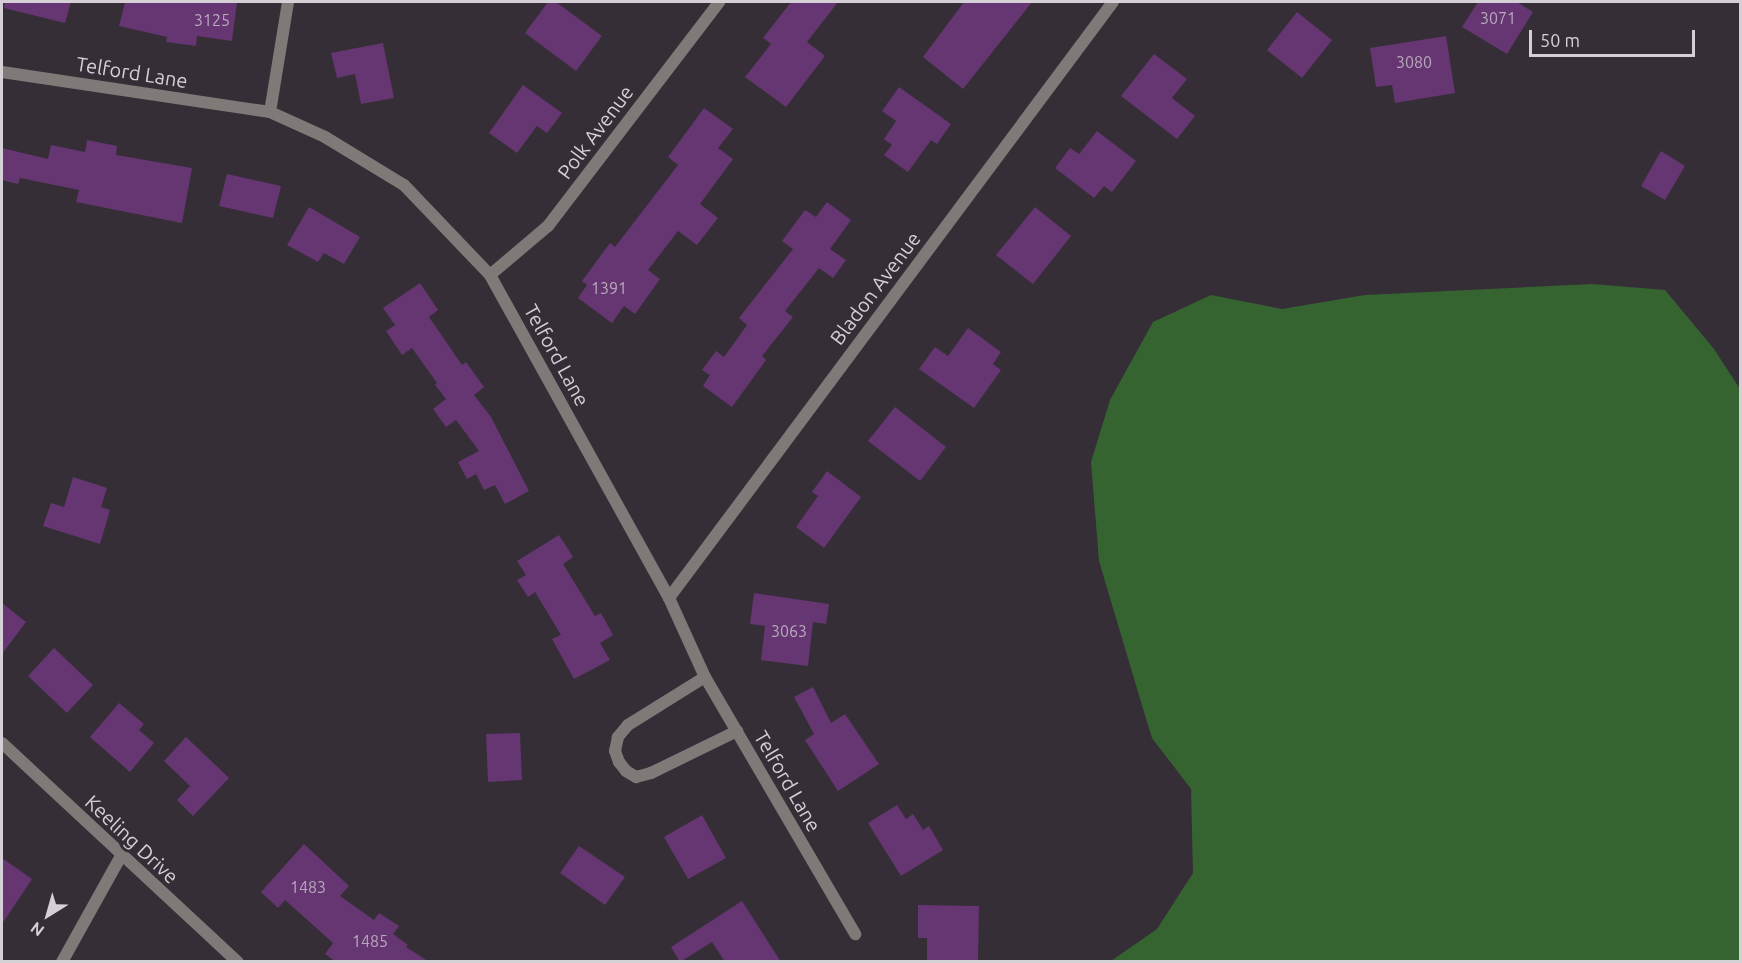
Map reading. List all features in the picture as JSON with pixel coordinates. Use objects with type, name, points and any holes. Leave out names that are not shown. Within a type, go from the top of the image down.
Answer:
[{"type":"street","points":[[270,112],[288,2]]},
{"type":"street","name":"Polk Avenue","points":[[490,275],[548,226],[719,2]]},
{"type":"street","name":"Bladon Avenue","points":[[669,598],[1113,2]]},
{"type":"street","name":"Telford Lane","points":[[2,72],[270,112],[325,137],[404,185],[490,275],[669,598],[705,677],[855,934]]},
{"type":"street","points":[[705,677],[628,725],[618,737],[615,751],[619,762],[626,771],[636,777],[736,731]]},
{"type":"street","name":"Keeling Drive","points":[[2,743],[121,856],[238,962]]},
{"type":"street","points":[[63,962],[121,856]]},
{"type":"green space","points":[[1592,284],[1665,290],[1714,349],[1740,389],[1740,961],[1111,961],[1157,929],[1193,873],[1191,789],[1152,738],[1099,561],[1091,462],[1110,400],[1153,322],[1211,295],[1282,309],[1365,295]]},
{"type":"building","points":[[5,2],[71,2],[65,23],[4,8]]},
{"type":"building","points":[[125,2],[237,2],[232,41],[197,36],[196,46],[166,42],[167,37],[119,26]]},
{"type":"building","points":[[548,2],[556,2],[602,36],[576,71],[525,33]]},
{"type":"building","points":[[791,2],[838,2],[807,42],[825,56],[786,107],[745,77],[771,44],[763,38]]},
{"type":"building","points":[[964,2],[1032,2],[963,89],[923,57]]},
{"type":"building","points":[[1478,2],[1517,2],[1533,12],[1507,54],[1462,27]]},
{"type":"building","points":[[1297,12],[1332,40],[1302,78],[1267,50]]},
{"type":"building","points":[[1446,36],[1455,93],[1395,103],[1392,85],[1376,87],[1370,48]]},
{"type":"building","points":[[383,43],[394,98],[361,104],[355,74],[337,78],[331,53]]},
{"type":"building","points":[[1154,54],[1187,79],[1172,98],[1195,116],[1177,139],[1121,96]]},
{"type":"building","points":[[523,85],[562,113],[547,133],[537,126],[517,153],[489,133]]},
{"type":"building","points":[[899,87],[951,124],[937,144],[931,140],[908,172],[884,155],[892,145],[884,139],[896,121],[882,111]]},
{"type":"building","points":[[704,108],[733,129],[718,148],[733,159],[700,204],[718,218],[697,245],[678,231],[648,270],[660,279],[635,314],[624,306],[612,323],[578,298],[587,285],[582,281],[610,243],[615,247],[678,165],[668,157]]},
{"type":"building","points":[[1097,131],[1136,161],[1112,192],[1104,186],[1094,198],[1055,168],[1070,148],[1079,154]]},
{"type":"building","points":[[87,140],[117,146],[116,155],[192,168],[182,223],[76,202],[79,190],[20,178],[18,184],[2,180],[2,148],[48,159],[51,145],[85,152]]},
{"type":"building","points":[[1661,151],[1685,166],[1665,200],[1641,186]]},
{"type":"building","points":[[227,174],[281,186],[273,218],[219,206]]},
{"type":"building","points":[[827,202],[851,220],[830,249],[846,260],[833,278],[819,268],[785,311],[793,317],[762,356],[766,360],[732,407],[703,386],[710,375],[702,370],[716,351],[724,357],[747,325],[739,318],[793,249],[782,241],[805,210],[816,217]]},
{"type":"building","points":[[309,207],[360,237],[344,264],[324,253],[318,262],[287,245]]},
{"type":"building","points":[[1035,207],[1071,236],[1033,284],[996,255]]},
{"type":"building","points":[[420,283],[438,310],[429,317],[462,365],[466,362],[484,387],[474,395],[491,417],[529,491],[505,504],[495,485],[484,490],[476,474],[467,479],[458,462],[479,451],[456,420],[446,427],[433,409],[446,399],[435,385],[437,383],[412,348],[402,355],[386,331],[395,325],[383,308]]},
{"type":"building","points":[[968,328],[1001,352],[993,364],[1001,370],[974,408],[919,369],[935,347],[948,356]]},
{"type":"building","points":[[895,407],[946,447],[920,481],[868,441]]},
{"type":"building","points":[[827,471],[861,497],[824,548],[796,527],[818,496],[812,492]]},
{"type":"building","points":[[73,477],[107,488],[101,507],[110,510],[100,544],[43,526],[51,503],[64,507]]},
{"type":"building","points":[[559,535],[573,557],[563,564],[595,616],[601,613],[613,635],[600,643],[610,660],[574,679],[552,639],[561,635],[535,592],[528,597],[517,580],[526,575],[517,561]]},
{"type":"building","points":[[754,593],[829,604],[826,624],[813,622],[808,666],[761,660],[765,626],[750,624]]},
{"type":"building","points":[[2,603],[26,622],[2,654]]},
{"type":"building","points":[[54,648],[93,685],[67,713],[28,676]]},
{"type":"building","points":[[813,687],[831,723],[845,714],[879,764],[838,791],[805,740],[814,734],[794,697]]},
{"type":"building","points":[[119,703],[144,724],[139,730],[154,743],[130,772],[90,737]]},
{"type":"building","points":[[520,733],[522,780],[488,782],[486,734]]},
{"type":"building","points":[[186,737],[229,778],[193,816],[177,800],[190,786],[164,761]]},
{"type":"building","points":[[897,805],[906,819],[913,814],[923,830],[929,826],[943,850],[901,876],[868,823]]},
{"type":"building","points":[[702,815],[726,858],[688,879],[664,837]]},
{"type":"building","points":[[304,844],[349,886],[340,896],[374,920],[379,913],[399,926],[393,934],[408,945],[406,947],[429,962],[336,962],[325,954],[333,943],[285,900],[278,908],[261,892]]},
{"type":"building","points":[[579,846],[625,877],[605,905],[560,873]]},
{"type":"building","points":[[2,858],[32,879],[2,924]]},
{"type":"building","points":[[742,901],[781,962],[725,962],[712,942],[680,962],[671,947]]},
{"type":"building","points":[[918,905],[979,906],[978,962],[927,962],[927,938],[918,938]]}]
